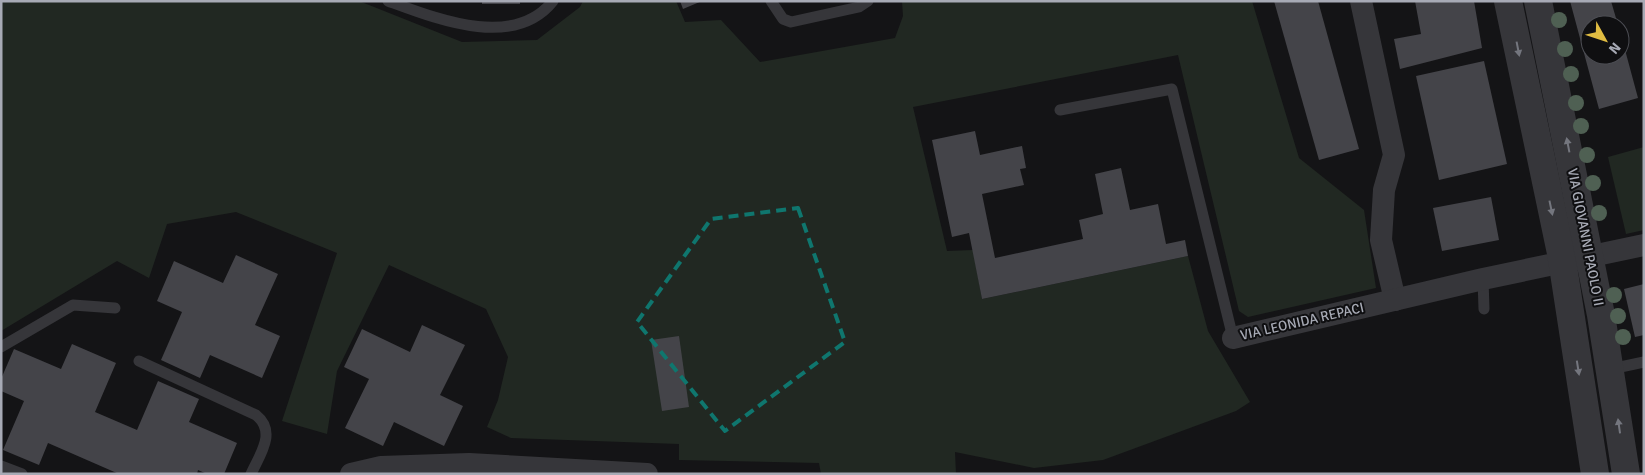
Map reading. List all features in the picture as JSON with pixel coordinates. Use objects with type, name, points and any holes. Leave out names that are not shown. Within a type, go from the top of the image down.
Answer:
[{"type":"street","points":[[1361,1],[1394,155],[1384,190],[1381,240],[1395,300]]},
{"type":"street","name":"VIA GIOVANNI PAOLO II","points":[[1508,1],[1562,262],[1595,474]]},
{"type":"street","name":"VIA GIOVANNI PAOLO II","points":[[1538,1],[1611,368],[1626,474]]},
{"type":"street","name":"VIA LEONIDA REPACI","points":[[1233,338],[1483,279],[1644,245]]},
{"type":"street","points":[[351,474],[381,467],[469,464],[647,474]]},
{"type":"lane","points":[[388,1],[418,12],[493,29],[527,22],[553,1]]},
{"type":"lane","points":[[771,1],[783,19],[791,22],[859,7],[868,1]]},
{"type":"lane","name":"VIA LEONIDA REPACI","points":[[1060,110],[1172,88],[1233,338]]},
{"type":"lane","points":[[1483,279],[1484,309]]},
{"type":"lane","points":[[1,347],[73,305],[115,308]]},
{"type":"lane","points":[[139,361],[256,415],[262,420],[268,433],[252,474]]},
{"type":"lane","points":[[1611,368],[1644,362]]},
{"type":"lane","points":[[1,466],[22,474]]},
{"type":"highlighted area","points":[[798,208],[845,342],[725,431],[637,322],[711,219]]},
{"type":"shaded area","points":[[1,1],[359,1],[462,42],[537,40],[580,7],[583,1],[676,1],[685,22],[721,20],[760,62],[895,38],[903,16],[902,1],[1252,1],[1299,158],[1364,210],[1376,288],[1248,317],[1239,311],[1178,55],[913,107],[947,251],[973,250],[982,299],[1188,256],[1208,331],[1250,402],[1236,411],[1103,460],[1034,468],[955,452],[956,474],[821,474],[819,463],[679,460],[679,444],[511,438],[487,427],[498,400],[508,357],[486,309],[389,265],[337,371],[327,434],[282,421],[337,253],[236,212],[167,224],[149,278],[117,261],[1,331]]},
{"type":"shaded area","points":[[1644,147],[1644,230],[1626,234],[1608,157]]},
{"type":"building","points":[[482,1],[520,1],[520,4],[482,4]]},
{"type":"building","points":[[680,1],[702,1],[683,9]]},
{"type":"building","points":[[1274,1],[1318,1],[1359,149],[1319,160]]},
{"type":"building","points":[[1415,1],[1474,1],[1482,48],[1400,69],[1394,39],[1421,34]]},
{"type":"building","points":[[1570,1],[1611,1],[1615,15],[1580,15],[1580,38]]},
{"type":"building","points":[[1484,61],[1507,164],[1439,180],[1416,76]]},
{"type":"building","points":[[1587,65],[1629,65],[1638,98],[1599,109]]},
{"type":"building","points":[[975,131],[980,155],[1022,146],[1026,168],[1020,169],[1024,185],[982,194],[995,258],[1083,239],[1079,220],[1103,214],[1095,174],[1121,168],[1130,210],[1158,204],[1166,244],[1185,240],[1188,256],[982,299],[969,233],[952,237],[932,140]]},
{"type":"building","points":[[1491,197],[1499,240],[1442,251],[1433,208]]},
{"type":"building","points":[[236,255],[278,274],[255,325],[280,336],[262,378],[210,355],[200,378],[161,360],[182,312],[157,301],[174,261],[223,283]]},
{"type":"building","points":[[1644,284],[1644,335],[1635,337],[1624,289]]},
{"type":"building","points":[[422,325],[465,345],[440,395],[463,406],[444,446],[394,422],[383,446],[345,428],[369,379],[344,367],[362,329],[410,352]]},
{"type":"building","points":[[679,336],[689,407],[662,411],[651,340]]},
{"type":"building","points":[[72,344],[116,363],[95,412],[137,430],[158,381],[199,399],[189,422],[237,443],[224,474],[207,474],[198,470],[197,474],[119,474],[48,443],[39,465],[3,450],[24,401],[1,391],[1,379],[14,349],[61,369]]}]
